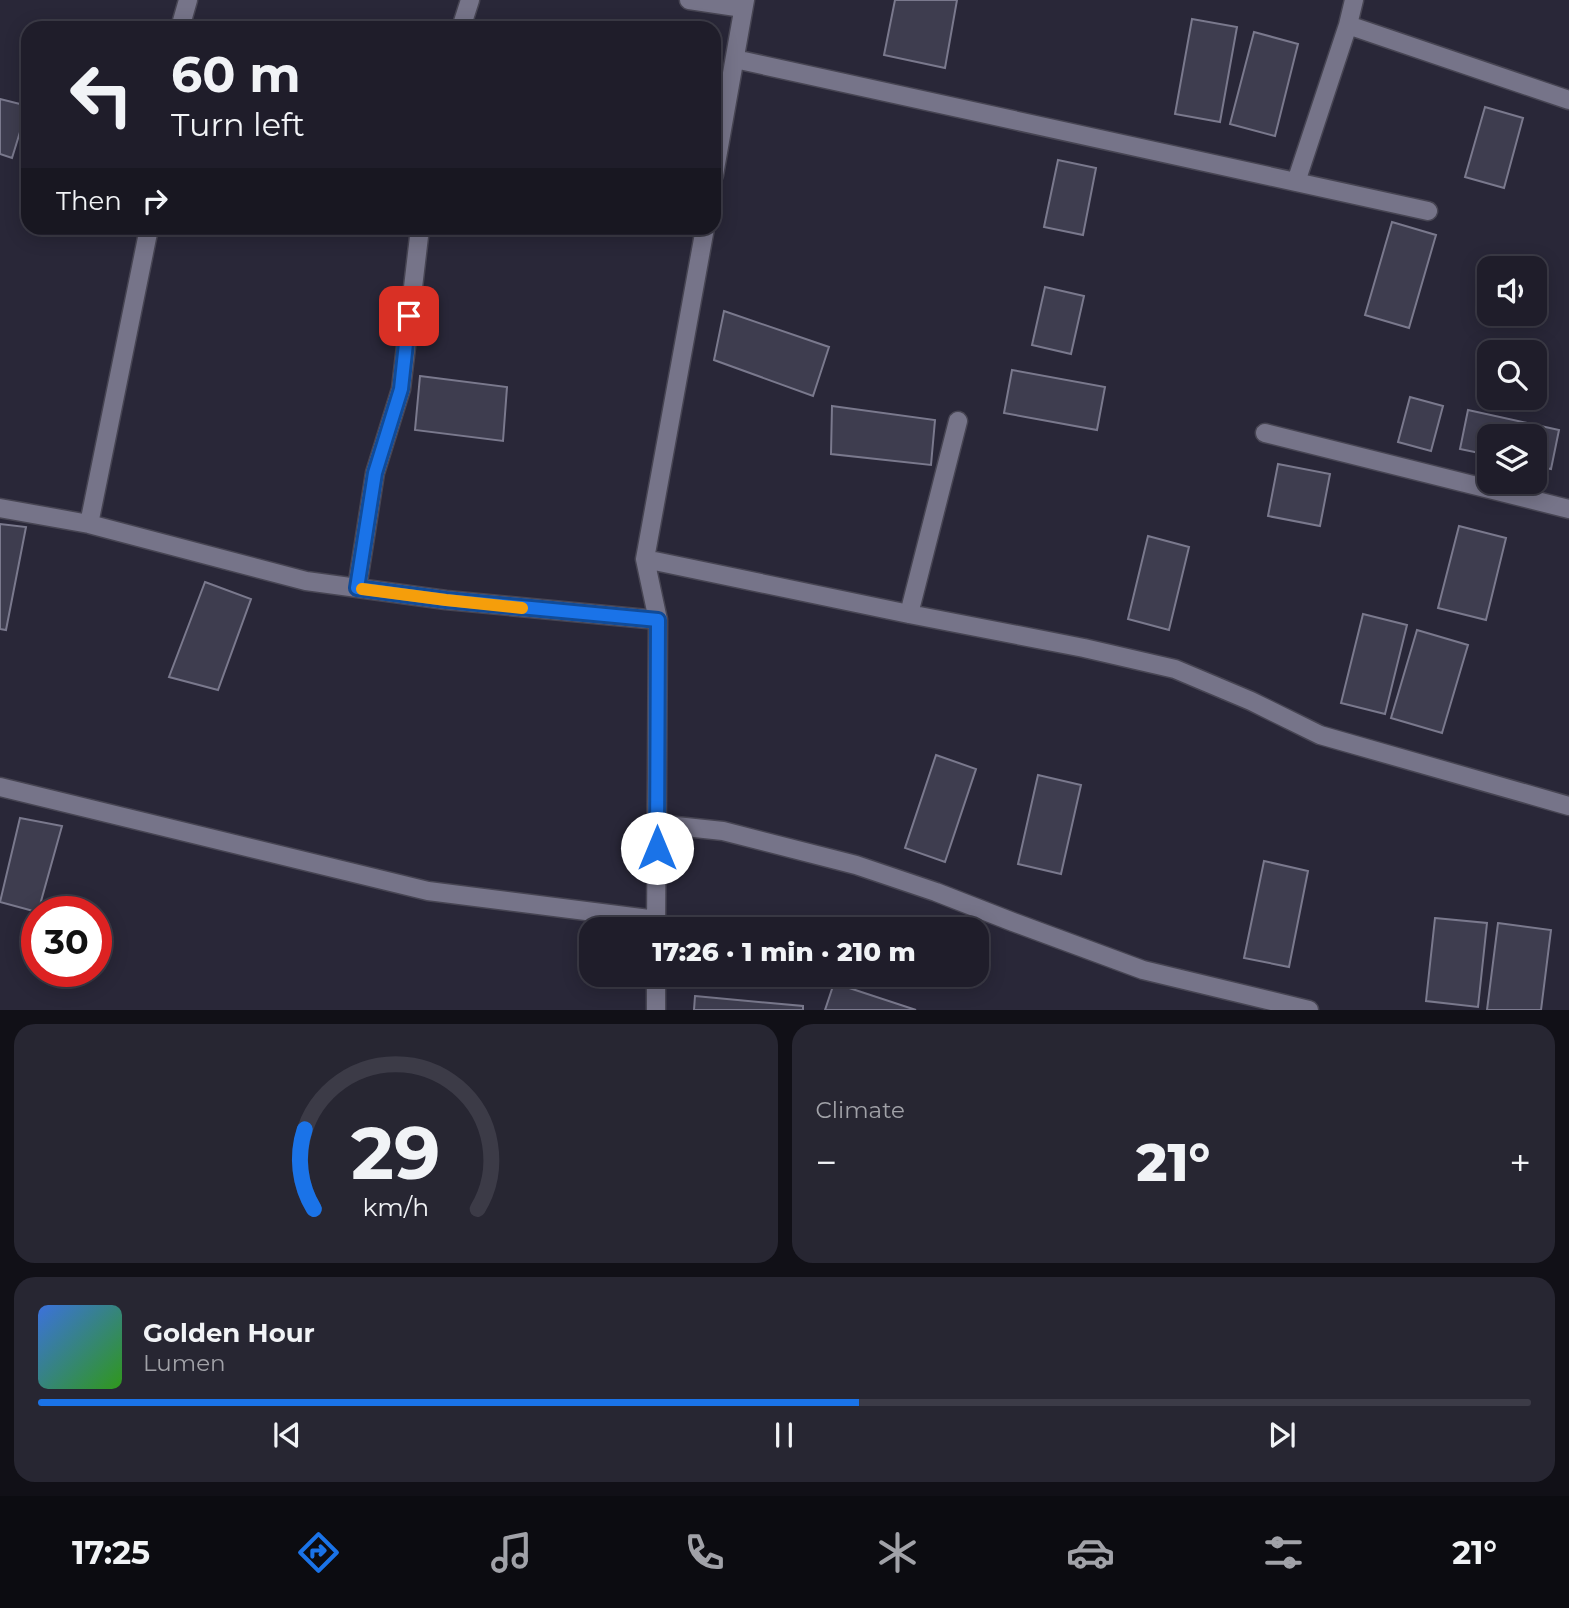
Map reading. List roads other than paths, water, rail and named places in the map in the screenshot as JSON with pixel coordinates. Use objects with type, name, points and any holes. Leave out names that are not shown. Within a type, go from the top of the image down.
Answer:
[{"type":"street","points":[[182,21],[188,0]]},
{"type":"street","points":[[463,21],[470,0]]},
{"type":"street","points":[[689,0],[744,4],[721,136]]},
{"type":"street","points":[[1296,182],[1354,0]]},
{"type":"street","points":[[1348,25],[1569,100]]},
{"type":"street","points":[[735,59],[1428,211]]},
{"type":"street","points":[[89,524],[148,235]]},
{"type":"street","points":[[357,588],[375,473],[401,389],[419,235]]},
{"type":"street","points":[[657,917],[658,620],[645,559],[704,235]]},
{"type":"street","points":[[909,614],[958,421]]},
{"type":"street","points":[[1265,433],[1569,509]]},
{"type":"street","points":[[0,508],[89,524],[306,581],[446,600],[658,620]]},
{"type":"street","points":[[645,559],[1175,669],[1251,701],[1321,735],[1569,806]]},
{"type":"street","points":[[0,787],[428,891],[603,917]]},
{"type":"street","points":[[657,824],[723,831],[856,865],[936,892],[1143,970],[1309,1010]]},
{"type":"street","points":[[656,987],[656,1010]]}]
